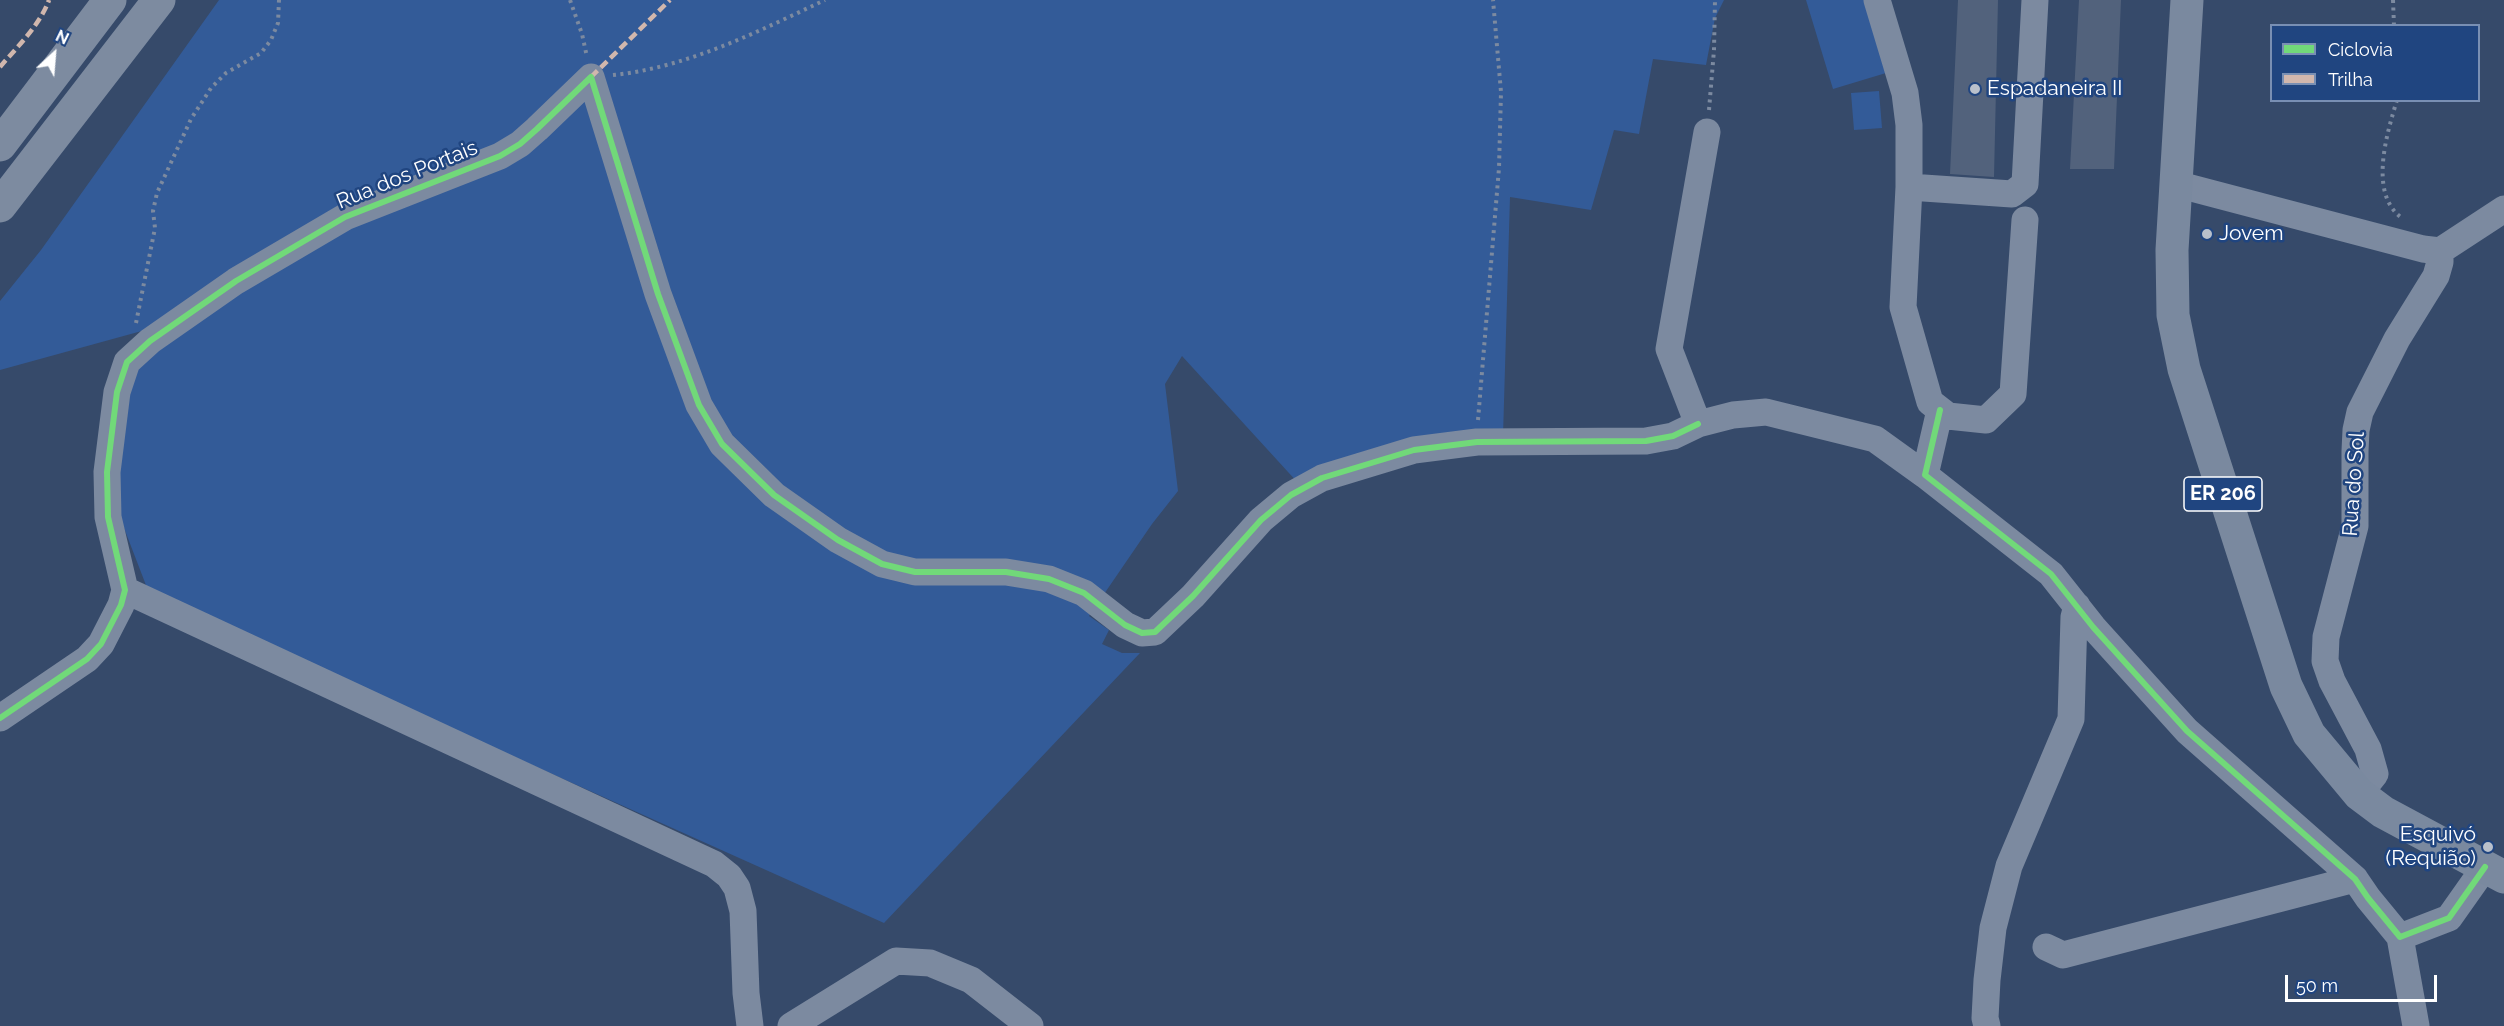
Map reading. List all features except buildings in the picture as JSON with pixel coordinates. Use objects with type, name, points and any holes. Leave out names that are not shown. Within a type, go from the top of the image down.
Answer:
[{"type":"highway","points":[[0,145],[110,0]]},
{"type":"highway","points":[[0,206],[159,0]]},
{"type":"main road","name":"ER 206","points":[[2187,0],[2172,250],[2173,315],[2184,369],[2286,686],[2310,734],[2359,794],[2383,812],[2494,872]]},
{"type":"street","points":[[1877,0],[1905,93],[1909,125],[1910,187],[1903,307],[1930,402],[1948,416],[1986,420],[2013,394],[2025,220]]},
{"type":"street","points":[[1910,187],[2012,194],[2025,184],[2035,0]]},
{"type":"street","name":"Rua dos Portais","points":[[125,590],[108,517],[106,495],[117,392],[127,362],[150,341],[236,281],[315,233],[345,217],[500,156],[520,144],[591,77]]},
{"type":"street","points":[[591,77],[658,294],[699,405],[722,444],[774,495],[838,540],[882,564],[915,572],[1006,572],[1049,579],[1084,593],[1125,626],[1142,633],[1155,632],[1193,596],[1261,520],[1292,495],[1322,477],[1365,463],[1414,450],[1477,442],[1646,441],[1673,436],[1698,424],[1732,415],[1766,412],[1875,439],[1925,475],[2051,574],[2093,627],[2187,731],[2355,879],[2400,937],[2416,1026]]},
{"type":"street","points":[[1698,424],[1669,349],[1707,132]]},
{"type":"street","points":[[2176,184],[2423,249],[2440,251],[2504,209]]},
{"type":"street","name":"Rua do Sol","points":[[2359,794],[2375,774],[2368,749],[2344,706],[2325,661],[2326,637],[2355,526],[2356,430],[2360,412],[2397,339],[2436,276],[2440,251]]},
{"type":"street","points":[[1925,475],[1940,410]]},
{"type":"street","points":[[0,718],[87,659],[101,644],[115,619],[125,590],[714,864],[729,876],[737,888],[743,911],[746,993],[750,1026]]},
{"type":"street","points":[[1987,1026],[1985,1018],[1987,980],[1994,928],[2009,866],[2071,719],[2074,617],[2077,606]]},
{"type":"street","points":[[2400,937],[2448,918],[2494,872]]},
{"type":"street","points":[[2046,947],[2063,955],[2355,879]]},
{"type":"street","points":[[791,1026],[896,961],[930,963],[971,980],[1030,1026]]},
{"type":"path","points":[[127,362],[152,249],[155,228],[153,211],[157,193],[191,119],[211,88],[226,73],[261,53],[271,40],[278,23],[279,0]]},
{"type":"path","points":[[572,1],[591,77],[645,72],[759,31],[825,0]]},
{"type":"path","points":[[1477,442],[1499,168],[1501,92],[1493,0]]},
{"type":"path","points":[[1707,132],[1714,50],[1715,0]]},
{"type":"path","points":[[2393,0],[2394,24]]},
{"type":"path","points":[[2396,102],[2385,141],[2382,170],[2387,197],[2395,213],[2404,219]]},
{"type":"shaded area","points":[[219,0],[1724,0],[1715,18],[1706,65],[1653,59],[1639,134],[1614,130],[1591,210],[1510,197],[1503,436],[1299,484],[1182,356],[1165,384],[1178,491],[1152,524],[1089,616],[1109,630],[1102,644],[1122,653],[1140,653],[884,923],[149,593],[114,502],[132,381],[149,329],[0,370],[0,301],[41,250]]},
{"type":"shaded area","points":[[1806,0],[1864,0],[1886,73],[1833,89]]},
{"type":"shaded area","points":[[1879,91],[1882,128],[1854,130],[1851,93]]},
{"type":"marked path","points":[[0,67],[34,27],[49,0]]},
{"type":"marked path","points":[[591,77],[670,0]]},
{"type":"cycle path","points":[[0,718],[87,659],[101,644],[121,605],[125,590],[108,517],[107,472],[117,392],[127,362],[150,341],[236,281],[345,217],[500,156],[520,144],[591,77],[658,294],[699,405],[722,444],[774,495],[838,540],[882,564],[915,572],[1006,572],[1049,579],[1084,593],[1125,625],[1142,633],[1155,632],[1193,596],[1261,520],[1291,495],[1322,478],[1414,450],[1477,442],[1646,441],[1673,436],[1698,424]]},
{"type":"cycle path","points":[[1940,410],[1925,475],[2051,574],[2093,627],[2187,731],[2355,879],[2400,937],[2449,918],[2485,867]]},
{"type":"place","name":"Espadaneira II","points":[[1975,89]]},
{"type":"place","name":"Jovem","points":[[2207,234]]},
{"type":"place","name":"Esquivó (Requião)","points":[[2488,847]]}]
